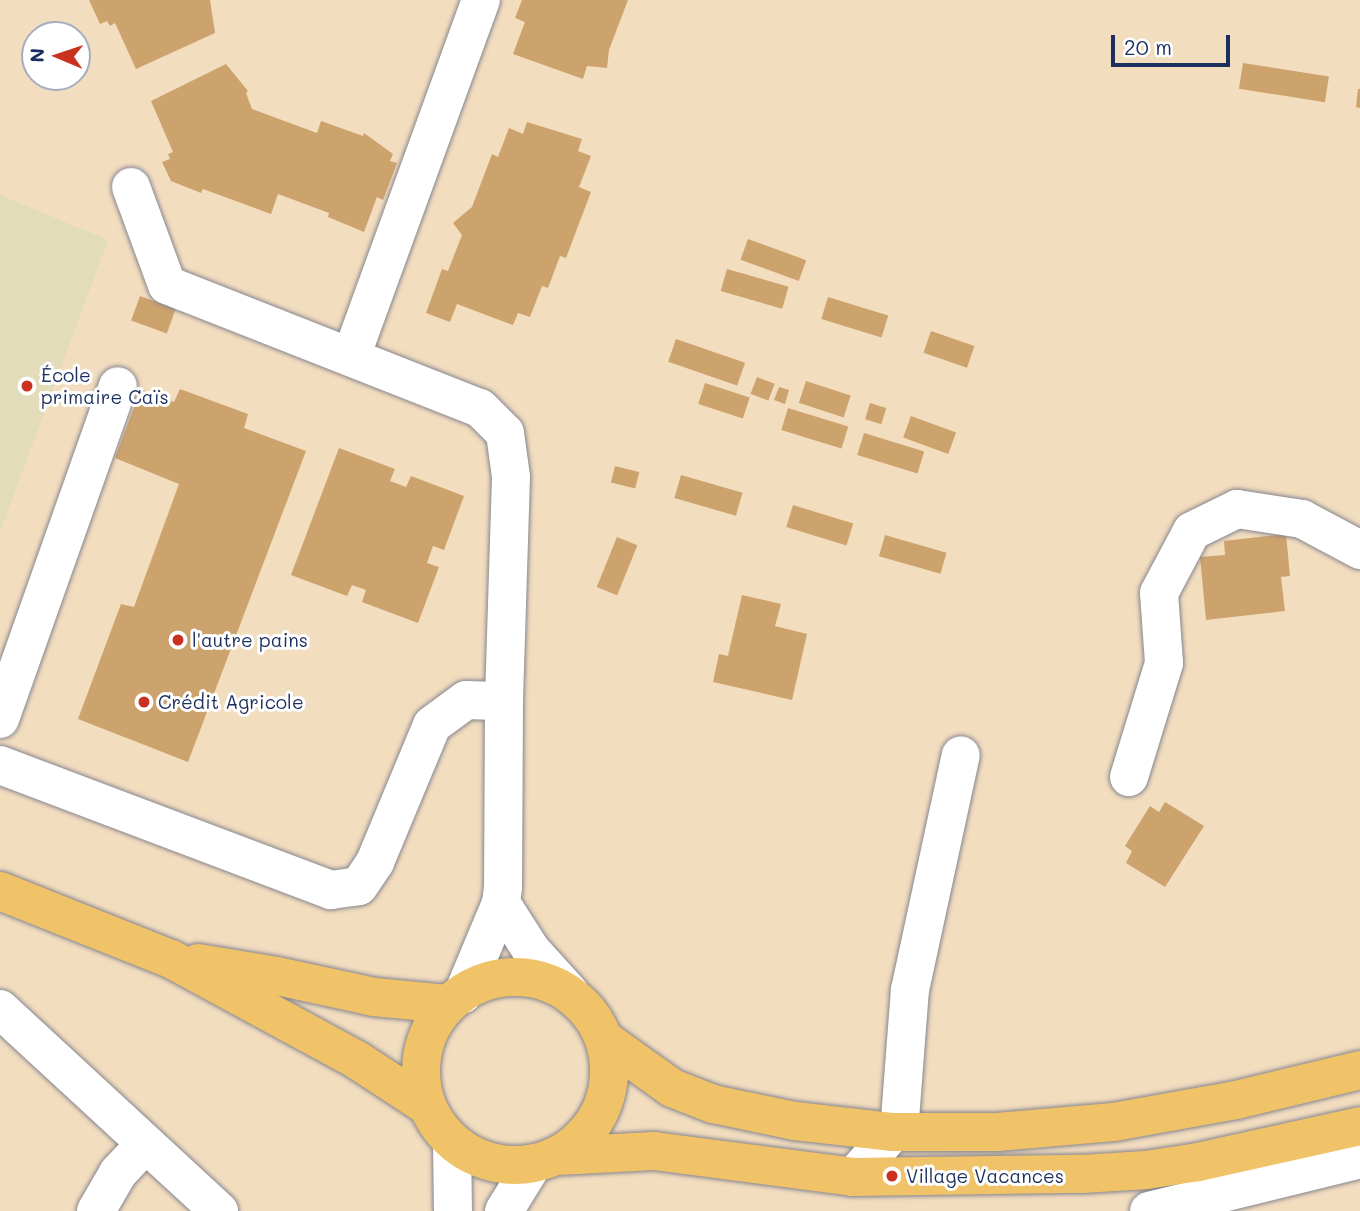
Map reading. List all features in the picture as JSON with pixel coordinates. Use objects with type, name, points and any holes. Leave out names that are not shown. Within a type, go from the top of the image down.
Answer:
[{"type":"main road","points":[[0,891],[171,959],[358,1059],[424,1104],[452,1142],[488,1162],[654,1151],[853,1177],[1146,1170],[1245,1153],[1360,1126]]},
{"type":"main road","points":[[171,959],[278,976],[374,997],[455,999]]},
{"type":"main road","points":[[424,1104],[421,1070],[425,1042],[435,1020],[455,999],[476,985],[503,976],[531,977],[570,993],[593,1016],[605,1040],[610,1076],[606,1101],[595,1124],[582,1139],[545,1160]]},
{"type":"main road","points":[[605,1040],[673,1088],[713,1104],[795,1121],[893,1132],[998,1132],[1114,1122],[1236,1100],[1360,1070]]},
{"type":"lane","points":[[351,357],[481,0]]},
{"type":"lane","points":[[131,187],[167,285],[480,408],[505,433],[512,477],[500,903],[455,999]]},
{"type":"lane","points":[[0,719],[118,386]]},
{"type":"lane","points":[[1129,777],[1164,663],[1159,593],[1192,531],[1237,509],[1302,519],[1360,550]]},
{"type":"lane","points":[[0,765],[331,890],[359,886],[375,862],[432,725],[466,700],[504,701]]},
{"type":"lane","points":[[853,1177],[893,1132],[900,1119],[910,990],[961,754]]},
{"type":"lane","points":[[500,903],[531,950],[570,993]]},
{"type":"lane","points":[[0,1009],[219,1211]]},
{"type":"lane","points":[[452,1142],[453,1211]]},
{"type":"lane","points":[[96,1211],[118,1173],[145,1144]]},
{"type":"lane","points":[[1149,1211],[1360,1159]]},
{"type":"lane","points":[[504,1211],[545,1160]]},
{"type":"shaded area","name":"École primaire Caïs","points":[[0,195],[108,240],[0,532]]},
{"type":"building","points":[[89,0],[210,0],[215,33],[136,69],[115,23],[110,26],[107,21],[100,24]]},
{"type":"building","points":[[522,0],[628,0],[609,50],[607,68],[587,66],[583,79],[513,54],[525,22],[515,18]]},
{"type":"building","points":[[1243,63],[1329,77],[1325,102],[1239,89]]},
{"type":"building","points":[[226,64],[248,91],[246,93],[252,109],[317,133],[321,121],[363,136],[364,133],[393,154],[390,161],[397,163],[383,200],[377,197],[364,232],[328,217],[329,213],[278,194],[271,214],[203,189],[201,193],[171,181],[162,162],[170,159],[168,154],[173,152],[151,101]]},
{"type":"building","points":[[1360,89],[1360,108],[1356,107]]},
{"type":"building","points":[[527,122],[582,139],[578,151],[591,156],[579,187],[591,192],[566,258],[560,256],[548,288],[542,286],[530,317],[518,313],[513,325],[457,304],[450,322],[426,313],[442,269],[448,271],[462,235],[453,223],[472,207],[492,154],[498,157],[509,128],[523,134]]},
{"type":"building","points":[[748,239],[806,260],[799,281],[740,260]]},
{"type":"building","points":[[727,269],[789,287],[782,309],[721,291]]},
{"type":"building","points":[[140,296],[176,309],[167,333],[131,320]]},
{"type":"building","points":[[828,297],[888,315],[882,337],[821,319]]},
{"type":"building","points":[[931,331],[974,346],[967,368],[924,353]]},
{"type":"building","points":[[676,339],[745,363],[737,385],[668,362]]},
{"type":"building","points":[[757,377],[775,384],[768,401],[751,394]]},
{"type":"building","points":[[806,381],[851,396],[844,417],[799,403]]},
{"type":"building","points":[[705,383],[750,398],[743,418],[698,404]]},
{"type":"building","points":[[779,387],[789,390],[785,404],[774,400]]},
{"type":"building","points":[[141,389],[174,402],[180,389],[248,414],[244,428],[306,451],[188,762],[78,719],[121,604],[134,607],[179,484],[115,458]]},
{"type":"building","points":[[870,403],[886,408],[881,424],[865,419]]},
{"type":"building","points":[[788,408],[848,426],[842,448],[781,430]]},
{"type":"building","points":[[911,416],[956,432],[948,454],[903,438]]},
{"type":"building","points":[[864,433],[924,451],[918,473],[857,455]]},
{"type":"building","points":[[339,448],[395,469],[390,481],[406,487],[411,476],[464,496],[444,550],[433,546],[427,563],[439,567],[418,623],[362,602],[366,590],[352,585],[347,596],[291,575]]},
{"type":"building","points":[[615,466],[639,472],[635,489],[611,482]]},
{"type":"building","points":[[681,475],[743,493],[736,516],[674,498]]},
{"type":"building","points":[[793,505],[853,523],[847,545],[786,527]]},
{"type":"building","points":[[1286,534],[1290,576],[1281,577],[1285,611],[1206,620],[1200,557],[1225,555],[1224,541]]},
{"type":"building","points":[[885,535],[947,553],[940,574],[879,556]]},
{"type":"building","points":[[617,537],[637,545],[617,595],[597,587]]},
{"type":"building","points":[[742,595],[781,604],[775,626],[807,634],[792,700],[713,682],[719,654],[728,656]]},
{"type":"building","points":[[1165,802],[1204,826],[1165,887],[1126,863],[1132,851],[1125,846],[1150,806],[1159,812]]},
{"type":"place","name":"École primaire Caïs","points":[[27,386]]},
{"type":"place","name":"l'autre pains","points":[[178,640]]},
{"type":"place","name":"Crédit Agricole","points":[[144,702]]},
{"type":"place","name":"Village Vacances","points":[[892,1176]]}]
